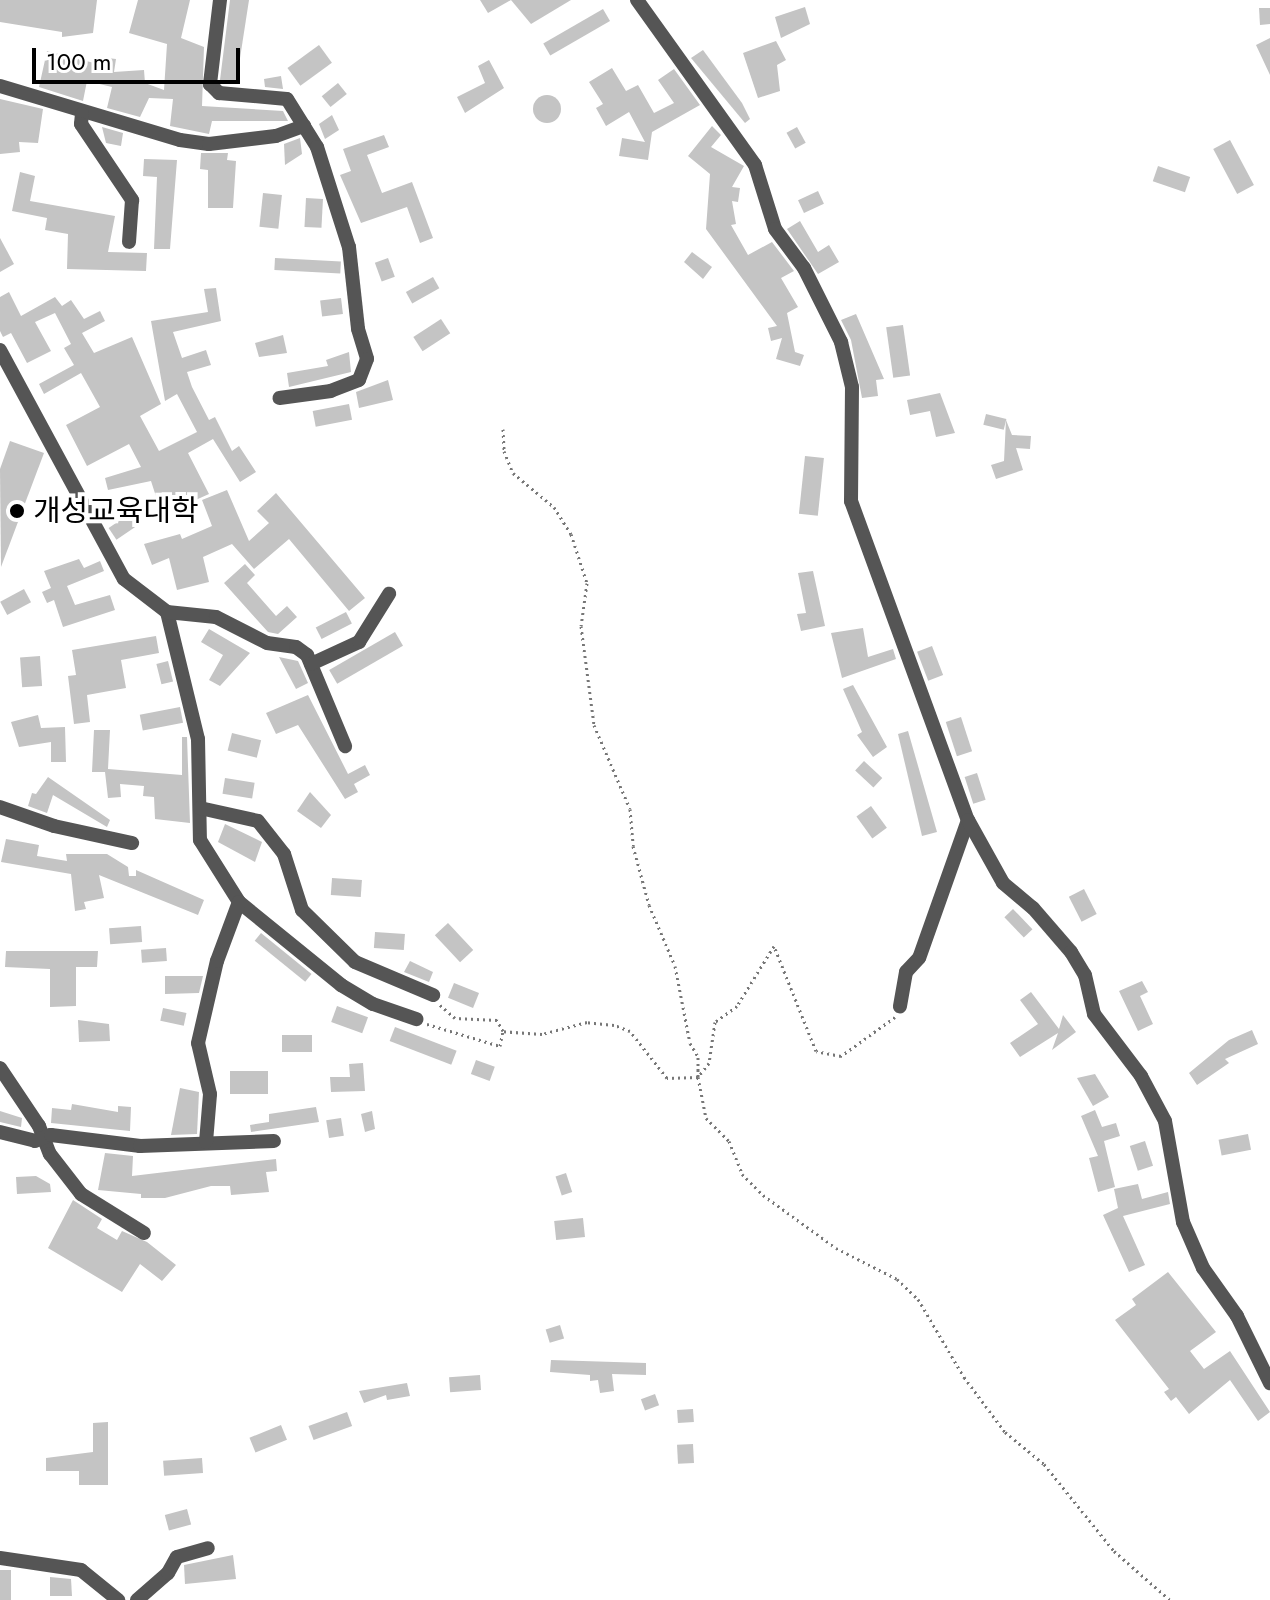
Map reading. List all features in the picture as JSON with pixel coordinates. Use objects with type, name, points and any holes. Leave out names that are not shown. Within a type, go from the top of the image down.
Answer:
[{"type":"street","points":[[220,0],[210,84],[219,93],[287,99],[317,147],[349,247],[366,372],[331,391],[279,398]]},
{"type":"street","points":[[637,0],[755,165],[775,229],[804,268],[841,342],[852,387],[851,501],[968,820],[1003,883],[1033,908],[1071,952],[1085,975],[1094,1014],[1159,1110],[1183,1222],[1203,1268],[1237,1316],[1270,1383]]},
{"type":"street","points":[[0,86],[82,114],[209,144],[276,136],[304,126]]},
{"type":"street","points":[[82,114],[81,124],[132,200],[129,242]]},
{"type":"street","points":[[0,350],[124,579],[167,612],[216,617],[267,643],[296,647],[311,664],[345,746]]},
{"type":"street","points":[[311,664],[359,642],[389,594]]},
{"type":"street","points":[[167,612],[198,739],[200,840],[239,902],[341,985],[373,1004],[416,1019]]},
{"type":"street","points":[[0,807],[17,816],[132,843]]},
{"type":"street","points":[[200,808],[258,821],[284,854],[302,910],[355,962],[433,995]]},
{"type":"street","points":[[900,1006],[906,972],[919,958],[968,820]]},
{"type":"street","points":[[206,1142],[210,1094],[198,1043],[217,961],[239,902]]},
{"type":"street","points":[[0,1068],[50,1154],[81,1194],[144,1233]]},
{"type":"street","points":[[0,1132],[35,1141],[41,1135]]},
{"type":"street","points":[[41,1135],[140,1146],[274,1141]]},
{"type":"street","points":[[137,1600],[168,1573],[177,1557],[208,1548]]},
{"type":"street","points":[[0,1558],[81,1570],[118,1600]]},
{"type":"path","points":[[503,429],[504,451],[513,473],[554,507],[571,534],[587,583],[581,626],[594,725],[630,809],[633,846],[649,905],[675,966],[690,1043],[698,1057],[698,1077],[706,1118],[729,1141],[742,1174],[812,1231],[886,1272],[918,1299],[964,1377],[1005,1432],[1044,1464],[1114,1551],[1170,1600]]},
{"type":"path","points":[[433,995],[455,1018],[490,1018],[503,1031],[542,1034],[587,1022],[614,1025],[630,1031],[667,1078],[698,1077],[709,1063],[715,1022],[737,1006],[774,946],[816,1051],[841,1056],[861,1038],[881,1031],[900,1006]]},
{"type":"path","points":[[416,1019],[500,1046],[503,1031]]},
{"type":"building","points":[[0,0],[97,0],[93,33],[62,37],[62,32],[0,22]]},
{"type":"building","points":[[138,0],[190,0],[181,38],[204,47],[202,106],[283,111],[288,121],[212,121],[209,134],[170,126],[173,99],[149,98],[140,117],[107,108],[112,87],[87,81],[83,101],[39,87],[47,51],[98,64],[99,57],[116,59],[114,72],[144,70],[145,83],[164,90],[167,44],[129,33]]},
{"type":"building","points":[[230,0],[249,0],[236,84],[220,80]]},
{"type":"building","points":[[480,0],[511,0],[488,13]]},
{"type":"building","points":[[511,0],[571,0],[531,24]]},
{"type":"building","points":[[805,7],[810,24],[781,38],[775,17]]},
{"type":"building","points":[[1259,8],[1270,8],[1270,24],[1260,25]]},
{"type":"building","points":[[603,9],[610,21],[550,56],[543,44]]},
{"type":"building","points":[[1270,38],[1270,75],[1256,45]]},
{"type":"building","points":[[776,41],[786,60],[777,65],[780,91],[758,98],[743,53]]},
{"type":"building","points":[[319,45],[332,63],[300,86],[287,68]]},
{"type":"building","points":[[703,50],[742,103],[750,119],[745,123],[691,58]]},
{"type":"building","points":[[489,60],[504,88],[465,113],[457,97],[485,83],[478,66]]},
{"type":"building","points":[[612,68],[626,91],[638,85],[654,113],[674,103],[658,80],[674,69],[700,105],[652,132],[648,160],[619,156],[622,138],[645,142],[629,112],[606,126],[596,108],[603,104],[589,82]]},
{"type":"building","points":[[281,76],[283,89],[265,87],[264,79]]},
{"type":"building","points":[[338,83],[347,94],[330,107],[322,96]]},
{"type":"building","points":[[547,95],[557,99],[561,109],[557,119],[547,123],[537,119],[533,109],[537,99]]},
{"type":"building","points":[[0,99],[43,109],[38,143],[19,142],[20,152],[0,154]]},
{"type":"building","points":[[332,115],[339,130],[325,139],[319,124]]},
{"type":"building","points":[[712,126],[721,135],[711,147],[744,166],[732,187],[740,188],[738,202],[732,201],[736,224],[731,225],[748,255],[772,242],[794,271],[781,278],[798,307],[787,313],[795,352],[804,355],[800,366],[776,359],[782,338],[771,341],[768,328],[777,326],[706,229],[710,174],[688,156]]},
{"type":"building","points":[[102,127],[123,133],[121,146],[106,143]]},
{"type":"building","points":[[797,127],[806,143],[795,149],[787,133]]},
{"type":"building","points":[[384,135],[389,147],[367,155],[382,193],[412,182],[433,238],[420,243],[407,207],[361,223],[340,175],[351,171],[343,149]]},
{"type":"building","points":[[300,138],[302,154],[285,165],[284,144]]},
{"type":"building","points":[[1230,140],[1254,185],[1237,194],[1213,149]]},
{"type":"building","points":[[201,153],[228,153],[227,160],[236,161],[233,208],[208,208],[208,170],[200,169]]},
{"type":"building","points":[[144,159],[177,160],[170,249],[154,249],[157,177],[143,176]]},
{"type":"building","points":[[1158,166],[1190,177],[1185,192],[1153,181]]},
{"type":"building","points":[[20,172],[35,176],[30,201],[115,216],[108,252],[147,253],[146,271],[67,269],[68,234],[45,230],[47,218],[12,211]]},
{"type":"building","points":[[818,191],[824,204],[804,213],[798,200]]},
{"type":"building","points":[[263,193],[282,195],[278,229],[259,227]]},
{"type":"building","points":[[306,198],[323,199],[321,228],[304,227]]},
{"type":"building","points":[[800,221],[818,252],[829,245],[839,262],[818,274],[787,229]]},
{"type":"building","points":[[0,238],[14,264],[0,272]]},
{"type":"building","points":[[692,252],[712,267],[703,279],[684,262]]},
{"type":"building","points":[[275,258],[341,261],[340,273],[274,270]]},
{"type":"building","points":[[388,258],[395,277],[382,282],[375,263]]},
{"type":"building","points":[[433,277],[439,288],[412,303],[406,292]]},
{"type":"building","points":[[216,288],[221,321],[173,332],[182,358],[206,350],[211,365],[187,372],[192,387],[209,420],[215,417],[232,451],[239,446],[256,472],[240,482],[213,439],[188,453],[209,494],[162,515],[151,481],[108,490],[105,478],[141,467],[129,444],[87,466],[66,425],[100,407],[81,373],[44,394],[39,384],[74,365],[64,348],[71,344],[55,313],[35,322],[51,351],[27,363],[11,333],[3,337],[0,331],[0,297],[9,292],[21,316],[55,297],[62,306],[71,300],[84,319],[100,311],[105,321],[82,333],[94,353],[132,337],[161,404],[140,416],[159,451],[197,432],[177,394],[165,401],[151,321],[208,312],[204,289]]},
{"type":"building","points":[[341,298],[343,314],[322,316],[320,301]]},
{"type":"building","points":[[856,314],[884,379],[876,380],[878,396],[862,398],[851,340],[841,320]]},
{"type":"building","points":[[441,319],[450,333],[423,351],[413,337]]},
{"type":"building","points":[[903,325],[910,376],[893,378],[886,327]]},
{"type":"building","points":[[283,335],[287,353],[259,357],[255,343]]},
{"type":"building","points":[[349,352],[351,372],[289,387],[287,373],[328,366],[326,360]]},
{"type":"building","points":[[388,380],[393,400],[359,408],[356,392]]},
{"type":"building","points":[[940,393],[955,433],[936,437],[930,411],[910,415],[907,400]]},
{"type":"building","points":[[349,404],[352,420],[316,427],[313,411]]},
{"type":"building","points":[[986,414],[1006,419],[1004,430],[983,425]]},
{"type":"building","points":[[1006,420],[1012,435],[1031,436],[1030,449],[1016,448],[1023,470],[996,479],[991,465],[1004,461]]},
{"type":"building","points":[[10,441],[44,453],[1,567],[0,469]]},
{"type":"building","points":[[805,456],[824,458],[818,516],[799,514]]},
{"type":"building","points":[[227,490],[249,541],[269,523],[257,511],[276,493],[365,598],[349,611],[289,539],[254,569],[232,544],[203,557],[209,582],[177,590],[169,558],[152,565],[144,544],[180,534],[182,539],[212,526],[202,500]]},
{"type":"building","points":[[131,513],[139,525],[116,540],[109,528]]},
{"type":"building","points":[[79,559],[84,568],[100,561],[104,571],[67,586],[75,605],[110,595],[115,610],[63,627],[54,600],[47,603],[42,592],[51,588],[44,571]]},
{"type":"building","points":[[245,564],[255,575],[247,583],[276,616],[287,606],[297,617],[278,634],[268,632],[224,583]]},
{"type":"building","points":[[813,571],[825,626],[801,631],[797,614],[806,613],[798,573]]},
{"type":"building","points":[[24,589],[31,602],[7,615],[0,602]]},
{"type":"building","points":[[346,612],[352,624],[322,639],[316,627]]},
{"type":"building","points":[[863,628],[868,657],[893,649],[896,659],[842,678],[831,633]]},
{"type":"building","points":[[209,629],[250,653],[220,686],[209,680],[223,655],[201,642]]},
{"type":"building","points":[[395,632],[403,646],[337,684],[329,670]]},
{"type":"building","points":[[156,636],[159,653],[121,660],[126,688],[87,695],[90,722],[74,724],[68,676],[76,675],[72,650]]},
{"type":"building","points":[[932,646],[943,675],[928,681],[917,652]]},
{"type":"building","points":[[40,656],[42,686],[22,687],[20,657]]},
{"type":"building","points":[[279,657],[298,661],[308,683],[296,689]]},
{"type":"building","points":[[168,661],[173,681],[161,684],[156,664]]},
{"type":"building","points":[[853,685],[887,747],[873,757],[857,735],[862,732],[843,689]]},
{"type":"building","points":[[308,695],[348,774],[365,765],[370,775],[354,784],[358,792],[345,799],[298,725],[276,734],[266,713]]},
{"type":"building","points":[[180,707],[183,723],[143,731],[140,715]]},
{"type":"building","points":[[38,715],[41,728],[65,727],[66,762],[51,762],[51,742],[19,747],[11,722]]},
{"type":"building","points":[[961,717],[972,751],[957,756],[946,722]]},
{"type":"building","points":[[94,730],[110,730],[108,769],[182,775],[182,737],[187,737],[190,823],[155,819],[154,797],[143,796],[144,786],[120,784],[121,797],[108,798],[105,772],[92,772]]},
{"type":"building","points":[[908,731],[937,832],[922,836],[898,734]]},
{"type":"building","points":[[232,733],[261,740],[257,758],[228,750]]},
{"type":"building","points":[[864,761],[882,778],[873,788],[855,771]]},
{"type":"building","points":[[977,773],[986,800],[973,804],[965,777]]},
{"type":"building","points":[[48,777],[110,820],[107,827],[53,795],[47,813],[28,806],[32,793],[36,794]]},
{"type":"building","points":[[225,778],[255,783],[252,798],[222,794]]},
{"type":"building","points":[[310,792],[331,815],[321,828],[297,811]]},
{"type":"building","points":[[871,806],[887,828],[872,838],[856,817]]},
{"type":"building","points":[[225,824],[262,842],[255,862],[218,842]]},
{"type":"building","points":[[6,839],[39,845],[37,856],[67,861],[66,854],[107,854],[128,867],[129,876],[136,876],[136,870],[204,900],[198,915],[99,875],[104,898],[84,902],[86,909],[75,911],[71,874],[1,862]]},
{"type":"building","points":[[332,878],[362,880],[361,897],[331,895]]},
{"type":"building","points":[[1084,889],[1097,914],[1082,922],[1069,897]]},
{"type":"building","points":[[1013,909],[1032,929],[1024,937],[1004,917]]},
{"type":"building","points":[[448,923],[473,950],[460,962],[435,935]]},
{"type":"building","points":[[141,926],[142,942],[110,944],[109,928]]},
{"type":"building","points":[[375,932],[405,934],[404,950],[374,948]]},
{"type":"building","points":[[261,933],[312,974],[305,982],[255,941]]},
{"type":"building","points":[[166,948],[167,961],[142,963],[141,950]]},
{"type":"building","points":[[6,951],[98,951],[97,967],[76,967],[76,1006],[50,1007],[50,969],[5,967]]},
{"type":"building","points":[[410,961],[433,972],[429,982],[404,972]]},
{"type":"building","points":[[165,976],[203,976],[199,993],[165,994]]},
{"type":"building","points":[[1142,981],[1148,992],[1140,996],[1153,1024],[1138,1031],[1119,991]]},
{"type":"building","points":[[454,983],[479,993],[473,1008],[448,998]]},
{"type":"building","points":[[1031,992],[1059,1029],[1063,1015],[1076,1032],[1052,1050],[1058,1033],[1020,1057],[1010,1043],[1038,1024],[1020,1000]]},
{"type":"building","points":[[337,1006],[368,1017],[362,1033],[331,1022]]},
{"type":"building","points":[[163,1008],[186,1013],[184,1026],[160,1021]]},
{"type":"building","points":[[78,1020],[109,1024],[110,1041],[79,1042]]},
{"type":"building","points":[[395,1027],[457,1051],[451,1065],[390,1041]]},
{"type":"building","points":[[1252,1030],[1258,1044],[1225,1059],[1229,1063],[1197,1085],[1189,1073],[1229,1040]]},
{"type":"building","points":[[282,1035],[312,1035],[312,1052],[282,1052]]},
{"type":"building","points":[[476,1060],[495,1067],[490,1081],[471,1074]]},
{"type":"building","points":[[363,1063],[365,1091],[331,1092],[330,1077],[350,1077],[349,1064]]},
{"type":"building","points":[[230,1071],[268,1071],[268,1094],[230,1094]]},
{"type":"building","points":[[1095,1074],[1109,1097],[1093,1106],[1077,1078]]},
{"type":"building","points":[[180,1088],[199,1092],[197,1134],[171,1135]]},
{"type":"building","points":[[72,1104],[118,1112],[118,1106],[131,1107],[130,1131],[51,1123],[52,1108],[71,1110]]},
{"type":"building","points":[[316,1107],[319,1122],[251,1132],[250,1125],[269,1122],[269,1114]]},
{"type":"building","points":[[1095,1110],[1102,1127],[1116,1123],[1120,1136],[1104,1141],[1115,1187],[1098,1192],[1089,1158],[1098,1156],[1081,1116]]},
{"type":"building","points":[[0,1111],[22,1118],[21,1127],[0,1122]]},
{"type":"building","points":[[372,1111],[375,1129],[365,1132],[361,1114]]},
{"type":"building","points":[[341,1118],[344,1136],[329,1138],[326,1120]]},
{"type":"building","points":[[1248,1134],[1251,1150],[1222,1155],[1219,1140]]},
{"type":"building","points":[[1145,1141],[1153,1166],[1138,1171],[1130,1146]]},
{"type":"building","points":[[105,1153],[133,1156],[132,1176],[276,1159],[277,1171],[266,1172],[269,1192],[231,1195],[230,1186],[211,1186],[165,1198],[141,1198],[141,1194],[98,1190]]},
{"type":"building","points":[[566,1173],[572,1192],[562,1195],[556,1176]]},
{"type":"building","points":[[36,1176],[50,1184],[51,1192],[17,1194],[16,1177]]},
{"type":"building","points":[[1138,1184],[1142,1199],[1168,1192],[1170,1204],[1123,1216],[1145,1265],[1129,1272],[1103,1215],[1118,1208],[1114,1189]]},
{"type":"building","points":[[73,1200],[102,1219],[97,1228],[117,1240],[122,1231],[147,1242],[176,1265],[162,1281],[140,1264],[122,1292],[48,1248]]},
{"type":"building","points":[[583,1218],[585,1237],[556,1240],[554,1221]]},
{"type":"building","points":[[1168,1272],[1216,1332],[1190,1351],[1204,1369],[1230,1351],[1270,1412],[1258,1421],[1230,1380],[1189,1414],[1176,1397],[1171,1401],[1164,1392],[1169,1389],[1115,1320],[1136,1305],[1132,1299]]},
{"type":"building","points":[[560,1325],[564,1338],[550,1343],[546,1329]]},
{"type":"building","points":[[551,1360],[646,1363],[646,1375],[612,1374],[614,1391],[600,1393],[598,1380],[590,1381],[590,1375],[550,1372]]},
{"type":"building","points":[[480,1375],[481,1390],[450,1392],[449,1377]]},
{"type":"building","points":[[407,1383],[410,1396],[387,1400],[386,1395],[364,1403],[359,1391]]},
{"type":"building","points":[[655,1394],[659,1405],[645,1410],[641,1399]]},
{"type":"building","points":[[693,1409],[694,1422],[678,1423],[677,1410]]},
{"type":"building","points":[[347,1412],[352,1426],[314,1440],[308,1426]]},
{"type":"building","points":[[108,1422],[108,1485],[79,1485],[79,1471],[46,1471],[46,1458],[93,1452],[93,1423]]},
{"type":"building","points":[[281,1425],[287,1440],[255,1453],[249,1438]]},
{"type":"building","points":[[693,1444],[694,1463],[678,1464],[677,1445]]},
{"type":"building","points":[[202,1458],[203,1473],[164,1476],[163,1461]]},
{"type":"building","points":[[187,1509],[191,1524],[169,1530],[165,1515]]},
{"type":"building","points":[[233,1555],[236,1579],[185,1584],[184,1565]]},
{"type":"building","points":[[0,1570],[11,1570],[11,1600],[0,1600]]},
{"type":"building","points":[[50,1577],[71,1579],[72,1596],[50,1596]]},
{"type":"place","name":"개성교육대학","points":[[17,511]]}]
